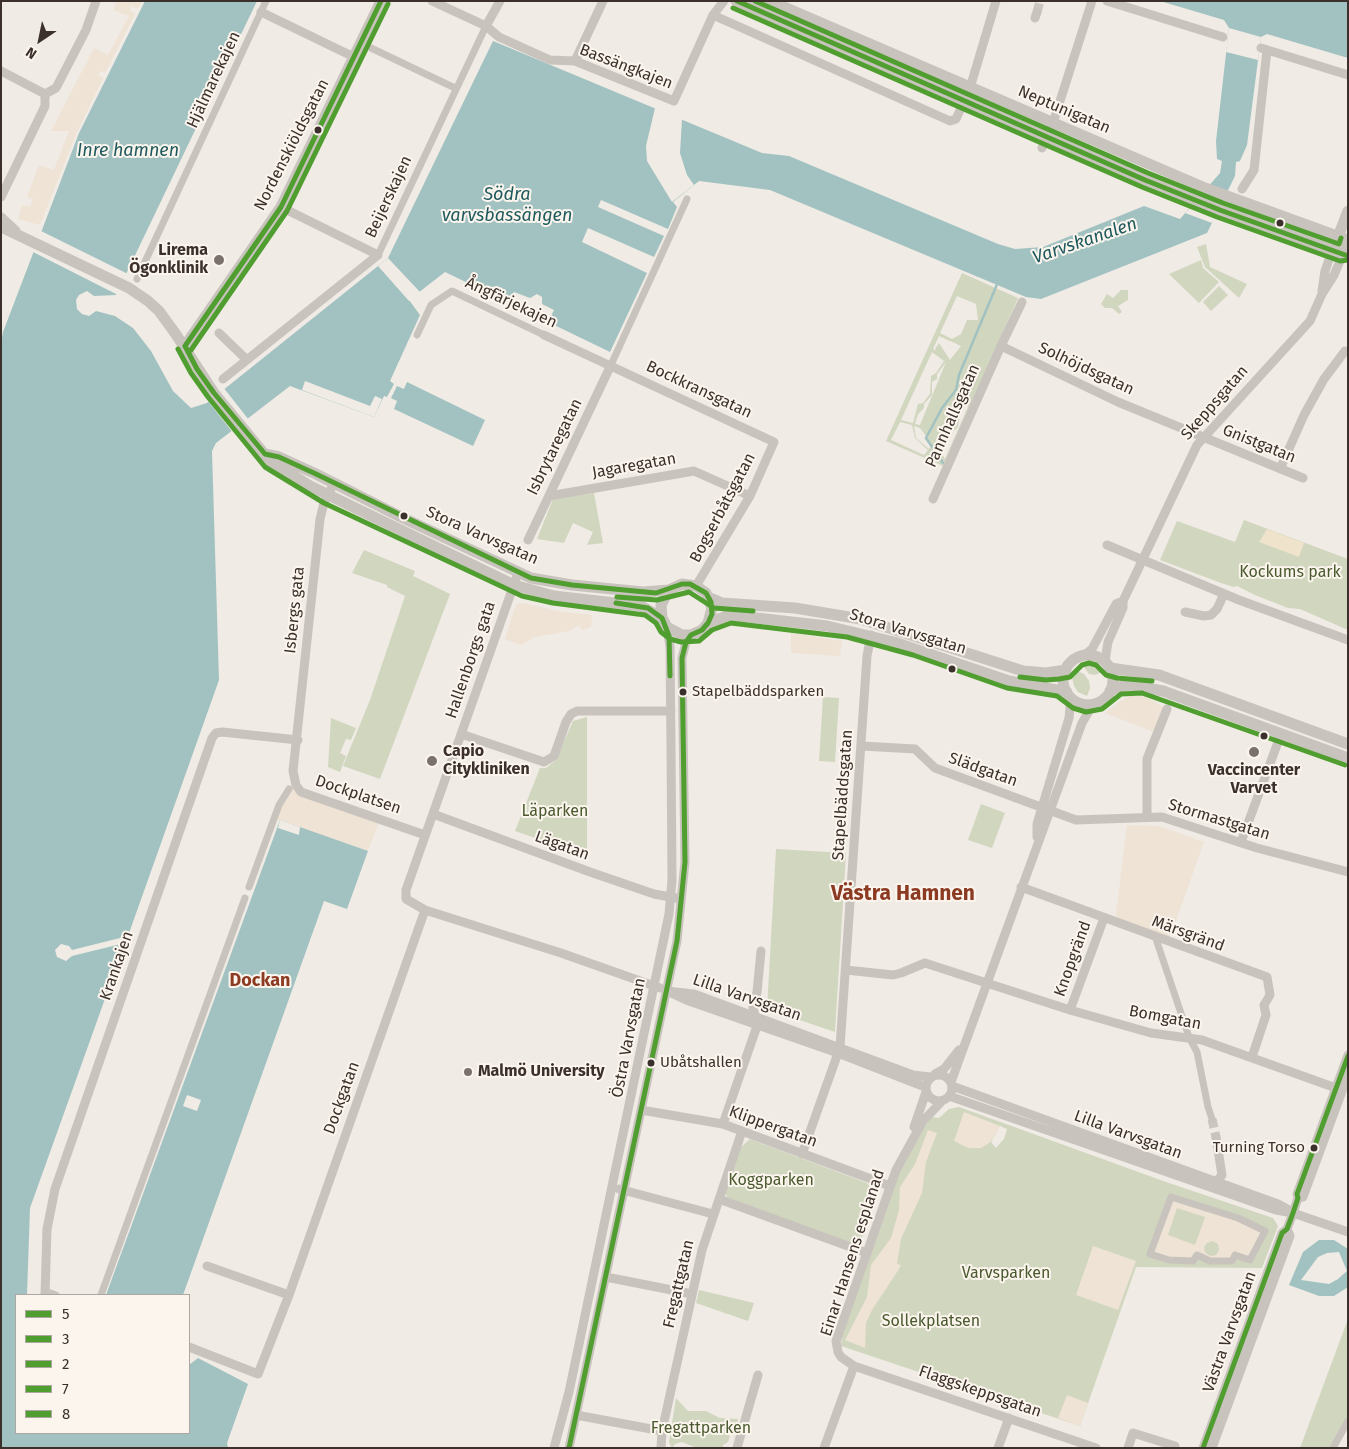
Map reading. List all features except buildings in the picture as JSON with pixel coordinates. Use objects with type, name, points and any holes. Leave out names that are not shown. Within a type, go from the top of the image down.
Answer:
[{"type":"street","points":[[45,94],[56,88],[86,30],[96,1]]},
{"type":"street","name":"Hjälmarekajen","points":[[137,279],[266,1]]},
{"type":"street","name":"Nordenskiöldsgatan","points":[[185,346],[281,208],[381,1]]},
{"type":"street","name":"Bassängkajen","points":[[432,1],[486,26],[499,37],[550,60],[575,62],[674,101],[713,15]]},
{"type":"street","points":[[486,26],[500,1]]},
{"type":"street","points":[[575,62],[603,1]]},
{"type":"street","points":[[713,15],[715,1]]},
{"type":"street","points":[[713,15],[724,1]]},
{"type":"street","name":"Neptunigatan","points":[[736,1],[964,101],[1045,142],[1220,210],[1341,254]]},
{"type":"street","name":"Neptunigatan","points":[[770,1],[1205,188],[1344,239]]},
{"type":"street","points":[[713,15],[950,121],[956,120],[970,88],[996,1]]},
{"type":"street","points":[[1045,142],[1053,123],[1092,1]]},
{"type":"street","points":[[1107,1],[1223,37]]},
{"type":"street","points":[[261,12],[354,57]]},
{"type":"street","name":"Beijerskajen","points":[[223,379],[378,255],[455,88],[486,26]]},
{"type":"street","points":[[371,48],[455,88]]},
{"type":"street","points":[[1242,189],[1254,170],[1264,49],[1348,75]]},
{"type":"street","points":[[1,71],[45,94]]},
{"type":"street","points":[[1,197],[45,106],[45,94]]},
{"type":"street","points":[[610,366],[687,199]]},
{"type":"street","points":[[281,208],[378,255]]},
{"type":"street","points":[[1341,254],[1348,211]]},
{"type":"street","points":[[1,218],[16,232]]},
{"type":"street","points":[[1,227],[16,232],[126,287],[159,311],[185,346]]},
{"type":"street","name":"Skeppsgatan","points":[[1142,561],[1189,458],[1203,438],[1304,328],[1334,275],[1341,254]]},
{"type":"street","name":"Ångfärjekajen","points":[[417,335],[431,304],[452,291],[610,366]]},
{"type":"street","points":[[1001,346],[1022,302]]},
{"type":"street","points":[[219,334],[246,359]]},
{"type":"street","name":"Stora Varvsgatan","points":[[185,346],[197,369],[214,393],[270,461],[327,496],[514,585],[554,596],[641,606],[680,635],[691,635],[702,630],[708,623],[720,617],[730,615],[827,626],[871,636],[998,678],[1069,695],[1081,704],[1094,704]]},
{"type":"street","name":"Solhöjdsgatan","points":[[1001,346],[1118,402],[1203,438]]},
{"type":"street","name":"Pannhallsgatan","points":[[933,499],[1001,346]]},
{"type":"street","points":[[1280,469],[1304,415],[1324,379],[1344,351]]},
{"type":"street","name":"Bockkransgatan","points":[[610,366],[774,442]]},
{"type":"street","name":"Isbrytaregatan","points":[[528,540],[610,366]]},
{"type":"street","name":"Gnistgatan","points":[[1203,438],[1304,478]]},
{"type":"street","name":"Bogserbåtsgatan","points":[[696,586],[750,496],[774,442]]},
{"type":"street","name":"Stora Varvsgatan","points":[[265,454],[279,457],[518,573],[544,581],[643,592],[669,590],[682,584],[696,586],[708,597],[722,603],[795,608],[862,618],[1013,668],[1046,673],[1066,670]]},
{"type":"street","name":"Jagaregatan","points":[[548,496],[694,471],[750,496]]},
{"type":"street","name":"Isbergs gata","points":[[298,741],[299,710],[320,519],[327,496],[334,484]]},
{"type":"street","points":[[1107,545],[1224,594],[1348,640]]},
{"type":"street","points":[[1107,665],[1108,642],[1123,608],[1123,601],[1142,561]]},
{"type":"street","name":"Hallenborgs gata","points":[[433,814],[518,573]]},
{"type":"street","points":[[664,622],[661,605],[669,590]]},
{"type":"street","points":[[1185,612],[1204,616],[1211,615],[1217,610],[1224,594]]},
{"type":"street","points":[[708,597],[712,608],[708,623]]},
{"type":"street","points":[[1046,809],[1069,718],[1069,695],[1064,681],[1066,670],[1073,661],[1092,649],[1116,604],[1123,601]]},
{"type":"street","name":"Östra Varvsgatan","points":[[554,1448],[569,1392],[671,898],[670,646],[664,622]]},
{"type":"street","name":"Östra Varvsgatan","points":[[569,1448],[677,942],[685,844],[682,658],[686,642],[691,635]]},
{"type":"street","name":"Stapelbäddsgatan","points":[[802,1154],[839,1050],[867,656],[871,636]]},
{"type":"street","points":[[966,1040],[944,1069],[932,1076],[925,1089],[933,1100],[946,1098],[952,1084],[986,983],[1036,846],[1037,824],[1046,809],[1082,723],[1094,704],[1103,700],[1110,691],[1113,675],[1107,665],[1094,656],[1083,656]]},
{"type":"street","points":[[1107,665],[1159,674],[1348,744]]},
{"type":"street","points":[[1110,691],[1124,685],[1150,687],[1348,758]]},
{"type":"street","points":[[1147,816],[1147,758],[1167,709]]},
{"type":"street","points":[[461,734],[544,762],[554,756],[566,722],[571,714],[577,711],[671,711]]},
{"type":"street","name":"Krankajen","points":[[45,1293],[46,1230],[55,1189],[212,738],[222,732],[298,741]]},
{"type":"street","points":[[1241,842],[1281,734]]},
{"type":"street","name":"Dockplatsen","points":[[298,741],[293,771],[296,785],[301,792],[425,835]]},
{"type":"street","name":"Slädgatan","points":[[862,746],[916,749],[936,768],[1046,809]]},
{"type":"street","points":[[249,887],[279,806],[289,789]]},
{"type":"street","name":"Stormastgatan","points":[[1046,809],[1076,820],[1147,816],[1162,818],[1348,872]]},
{"type":"street","points":[[425,835],[433,814]]},
{"type":"street","name":"Lägatan","points":[[433,814],[573,866],[671,898],[682,899]]},
{"type":"street","name":"Lilla Varvsgatan","points":[[425,835],[406,890],[408,902],[425,910],[561,952],[757,1026],[839,1050],[913,1075],[932,1076]]},
{"type":"street","name":"Märsgränd","points":[[1021,888],[1156,939],[1267,977],[1270,995],[1264,1005],[1266,1015],[1252,1057]]},
{"type":"street","points":[[101,1294],[245,898]]},
{"type":"street","name":"Dockgatan","points":[[190,1347],[258,1374],[289,1295],[425,910]]},
{"type":"street","name":"Knopgränd","points":[[1070,1010],[1104,918]]},
{"type":"street","points":[[1156,939],[1189,1038],[1197,1052],[1212,1119]]},
{"type":"street","points":[[723,1124],[757,1026],[753,1015],[761,951]]},
{"type":"street","name":"Bomgatan","points":[[846,970],[893,975],[925,963],[1070,1010],[1151,1033],[1202,1040],[1336,1088]]},
{"type":"street","name":"Lilla Varvsgatan","points":[[667,991],[689,992],[753,1015],[839,1050],[925,1089]]},
{"type":"street","name":"Västra Varvsgatan","points":[[1203,1448],[1282,1233],[1287,1229],[1293,1213],[1298,1198],[1297,1194],[1348,1055]]},
{"type":"street","name":"Västra Varvsgatan","points":[[1298,1198],[1303,1196],[1348,1075]]},
{"type":"street","points":[[932,1076],[945,1076],[952,1084]]},
{"type":"street","name":"Lilla Varvsgatan","points":[[952,1084],[1278,1204],[1293,1213]]},
{"type":"street","name":"Einar Hansens esplanad","points":[[854,1366],[841,1357],[836,1341],[890,1186],[907,1147],[925,1089]]},
{"type":"street","name":"Lilla Varvsgatan","points":[[946,1098],[1276,1210],[1293,1213],[1348,1232]]},
{"type":"street","name":"Einar Hansens esplanad","points":[[907,1147],[929,1113],[946,1098]]},
{"type":"street","name":"Klippergatan","points":[[641,1110],[723,1124],[890,1186]]},
{"type":"street","name":"Fregattgatan","points":[[661,1448],[662,1431],[702,1250],[742,1131]]},
{"type":"street","points":[[1216,1137],[1222,1175],[1216,1182]]},
{"type":"street","points":[[612,1187],[713,1214]]},
{"type":"street","points":[[1171,1197],[1238,1218],[1264,1231],[1250,1260],[1235,1255],[1232,1261],[1210,1261],[1197,1256],[1193,1261],[1169,1260],[1150,1254],[1171,1197]]},
{"type":"street","points":[[719,1199],[867,1253]]},
{"type":"street","name":"Västra Varvsgatan","points":[[1212,1448],[1290,1236],[1287,1229]]},
{"type":"street","points":[[207,1266],[289,1295]]},
{"type":"street","points":[[606,1277],[692,1294]]},
{"type":"street","points":[[824,1448],[854,1366]]},
{"type":"street","name":"Flaggskeppsgatan","points":[[854,1366],[1009,1418],[1079,1445],[1096,1448]]},
{"type":"street","points":[[737,1448],[758,1375]]},
{"type":"street","points":[[576,1415],[662,1431]]},
{"type":"street","points":[[998,1448],[1009,1418]]},
{"type":"street","points":[[1333,1448],[1348,1421]]},
{"type":"street","points":[[1128,1448],[1133,1433],[1175,1446]]},
{"type":"green space","points":[[1206,244],[1210,267],[1247,284],[1239,298],[1205,267],[1197,247]]},
{"type":"green space","points":[[1201,260],[1203,268],[1219,282],[1199,303],[1169,274]]},
{"type":"green space","points":[[962,273],[1018,298],[943,466],[886,441]],"holes":[[[957,296],[976,304],[978,320],[967,320],[961,334],[952,339],[940,333]],[[939,336],[961,346],[950,360],[939,343],[935,349],[936,351],[933,349]],[[932,352],[944,361],[936,373],[931,376],[930,394],[923,403],[918,404],[913,423],[901,420]],[[946,362],[920,425],[915,424],[918,414],[932,395],[932,382],[937,379],[937,374]],[[967,405],[968,407],[945,459],[937,447],[958,427],[961,407]],[[900,422],[912,425],[915,438],[928,450],[924,455],[891,440]],[[914,426],[920,428],[926,436],[925,438],[931,447],[929,449],[916,438]]]},
{"type":"green space","points":[[1219,286],[1228,295],[1211,311],[1203,302]]},
{"type":"green space","points":[[1121,290],[1128,290],[1128,300],[1118,306],[1122,312],[1119,314],[1112,308],[1105,308],[1101,304],[1107,294],[1113,298]]},
{"type":"green space","points":[[594,493],[603,543],[587,545],[593,532],[573,523],[564,543],[537,539],[553,499]]},
{"type":"green space","name":"Kockums park","points":[[1244,520],[1348,559],[1348,630],[1300,609],[1288,608],[1237,586],[1234,587],[1221,583],[1160,560],[1177,521],[1235,542]]},
{"type":"green space","points":[[364,550],[415,571],[413,576],[450,594],[380,779],[343,766],[370,700],[405,596],[387,587],[387,585],[352,573]]},
{"type":"green space","points":[[1082,664],[1096,665],[1102,672],[1095,675],[1089,674]]},
{"type":"green space","points":[[1075,670],[1084,674],[1089,681],[1090,688],[1087,696],[1078,692],[1074,686],[1072,677]]},
{"type":"green space","points":[[823,697],[839,698],[835,762],[819,761]]},
{"type":"green space","name":"Läparken","points":[[587,717],[587,856],[515,831],[540,768],[546,768],[556,760],[573,721]]},
{"type":"green space","points":[[331,718],[356,728],[351,740],[346,739],[340,753],[346,756],[340,772],[328,767]]},
{"type":"green space","points":[[981,804],[1005,813],[992,848],[968,840]]},
{"type":"green space","points":[[776,849],[846,853],[835,1032],[767,1009]]},
{"type":"green space","name":"Varvsparken","points":[[959,1107],[1166,1182],[1273,1218],[1278,1226],[1262,1268],[1136,1267],[1080,1426],[841,1346],[842,1332],[903,1162],[912,1144],[932,1117],[939,1118],[949,1109]],"holes":[[[1000,1126],[1007,1129],[1004,1139],[996,1148],[991,1142]]]},
{"type":"green space","name":"Koggparken","points":[[750,1139],[867,1183],[877,1196],[861,1240],[852,1245],[730,1201],[724,1192],[741,1147]]},
{"type":"green space","points":[[699,1290],[754,1303],[748,1321],[696,1303]]},
{"type":"green space","points":[[1348,1319],[1348,1421],[1333,1448],[1300,1448]]},
{"type":"green space","name":"Fregattparken","points":[[676,1398],[688,1411],[706,1411],[720,1418],[738,1419],[732,1448],[736,1425],[728,1424],[728,1435],[730,1436],[728,1442],[723,1445],[723,1448],[697,1448],[682,1442],[675,1444],[672,1448],[669,1442]]},
{"type":"sand","points":[[1267,529],[1304,543],[1299,557],[1259,542]]},
{"type":"shaded area","points":[[117,1],[142,1],[138,9],[132,6],[130,11],[135,14],[105,73],[101,71],[98,75],[103,78],[77,132],[40,225],[18,219],[22,205],[30,207],[33,199],[27,197],[39,165],[54,170],[69,131],[51,131],[94,48],[108,55],[129,16],[113,10]]},
{"type":"shaded area","points":[[523,603],[557,611],[592,615],[591,627],[583,630],[578,625],[570,631],[535,637],[521,645],[505,639],[517,604]]},
{"type":"shaded area","points":[[791,633],[842,641],[840,656],[791,653]]},
{"type":"shaded area","points":[[1131,696],[1144,696],[1167,709],[1157,733],[1105,713],[1120,701]]},
{"type":"shaded area","points":[[296,785],[380,819],[368,851],[274,819],[289,789]]},
{"type":"shaded area","points":[[1127,825],[1159,826],[1204,842],[1172,932],[1166,942],[1118,919],[1116,915]]},
{"type":"shaded area","points":[[964,1112],[1000,1126],[996,1135],[989,1143],[981,1148],[968,1148],[954,1141]]},
{"type":"shaded area","points":[[928,1130],[937,1133],[926,1162],[922,1193],[901,1239],[897,1264],[901,1265],[872,1310],[866,1323],[865,1348],[845,1340],[867,1297],[871,1265],[891,1238],[899,1210],[900,1187],[915,1164]]},
{"type":"shaded area","points":[[1171,1197],[1265,1231],[1250,1260],[1236,1255],[1232,1261],[1197,1256],[1193,1261],[1150,1254]],"holes":[[[1177,1208],[1205,1217],[1195,1245],[1168,1235]],[[1213,1241],[1218,1244],[1219,1250],[1216,1255],[1210,1256],[1205,1252],[1204,1247],[1207,1243]]]},
{"type":"shaded area","points":[[1093,1246],[1136,1261],[1118,1310],[1076,1295]]},
{"type":"shaded area","points":[[1067,1395],[1088,1403],[1080,1426],[1058,1418]]},
{"type":"water","points":[[145,1],[257,1],[116,295],[94,296],[87,291],[79,295],[76,300],[77,309],[82,314],[89,316],[96,311],[115,316],[133,328],[151,351],[173,391],[191,408],[207,403],[388,258],[493,41],[762,153],[789,156],[998,244],[1015,249],[1043,247],[1144,206],[1180,219],[1220,173],[1222,161],[1217,159],[1216,141],[1229,28],[1224,20],[1160,1],[1348,2],[1348,58],[1267,34],[1261,37],[1247,145],[1240,161],[1236,162],[1235,176],[1207,233],[1041,299],[1026,297],[770,190],[699,181],[673,202],[677,207],[668,229],[601,200],[598,207],[664,236],[654,257],[588,228],[582,242],[647,273],[610,352],[548,322],[554,310],[542,304],[542,297],[537,294],[530,298],[514,292],[507,302],[445,272],[409,300],[420,315],[390,381],[394,384],[387,397],[384,396],[374,417],[290,386],[216,443],[212,451],[219,680],[128,936],[72,950],[69,946],[61,944],[55,950],[57,957],[66,961],[72,956],[125,943],[30,1208],[27,1294],[15,1294],[15,1434],[190,1434],[190,1364],[198,1358],[248,1384],[227,1443],[228,1448],[1,1448],[1,344],[3,332],[79,133]]},
{"type":"water","points":[[407,382],[485,420],[473,446],[394,409],[397,401],[391,398],[397,386],[404,389]]},
{"type":"water","points":[[280,820],[368,851],[347,909],[324,901],[183,1294],[106,1294]]},
{"type":"water","points":[[1319,1240],[1334,1240],[1348,1249],[1348,1287],[1334,1296],[1319,1296],[1289,1285],[1303,1252]],"holes":[[[1339,1252],[1347,1271],[1329,1284],[1301,1280],[1318,1257],[1327,1253]]]},
{"type":"pier","points":[[1229,28],[1261,37],[1258,60],[1226,52]]},
{"type":"pier","points":[[655,108],[682,119],[680,153],[687,175],[694,185],[672,202],[647,161],[646,146]]},
{"type":"pier","points":[[1191,207],[1216,216],[1212,223],[1185,213]]},
{"type":"pier","points":[[41,231],[128,274],[118,295],[31,251]]},
{"type":"pier","points":[[388,258],[420,292],[409,301],[378,266]]},
{"type":"pier","points":[[305,381],[370,406],[375,396],[382,399],[374,417],[302,390]]},
{"type":"pier","points":[[223,387],[249,420],[233,433],[207,400]]},
{"type":"pier","points":[[280,820],[300,827],[299,835],[278,828]]},
{"type":"pier","points":[[187,1095],[201,1100],[197,1111],[183,1106]]},
{"type":"waterway","points":[[943,463],[926,438],[942,408],[956,390],[959,375],[998,282]]},
{"type":"tunnel","points":[[1037,12],[1040,1]]},
{"type":"tunnel","points":[[1212,1119],[1216,1137]]},
{"type":"transit line","name":"5","points":[[185,346],[281,207],[381,1]]},
{"type":"transit line","name":"2","points":[[737,1],[1145,180],[1220,210],[1348,256]]},
{"type":"transit line","name":"8","points":[[755,1],[1148,173],[1223,203],[1339,244],[1341,238]]},
{"type":"transit line","name":"3","points":[[191,350],[287,211],[388,4]]},
{"type":"transit line","name":"7","points":[[733,8],[1142,187],[1217,217],[1340,261],[1348,260]]},
{"type":"transit line","name":"5","points":[[185,346],[197,369],[214,393],[265,454],[279,457],[316,474],[531,578],[572,585],[656,593],[682,584],[690,584],[706,593],[711,602],[712,614],[708,623],[702,630],[691,635],[686,642],[682,658],[685,862],[677,941],[569,1448]]},
{"type":"transit line","name":"3","points":[[178,349],[191,373],[208,397],[265,467],[324,503],[522,596],[553,603],[645,615],[656,623],[661,632],[670,639],[681,642],[699,641],[712,630],[731,623],[847,637],[913,655],[1007,688],[1057,696],[1073,708],[1086,712],[1102,709],[1121,694],[1142,693],[1345,765]]},
{"type":"transit line","name":"3","points":[[617,597],[657,600],[689,592],[714,608],[753,611]]},
{"type":"transit line","name":"5","points":[[616,603],[648,608],[662,618],[669,636],[670,676]]},
{"type":"transit line","name":"3","points":[[1020,677],[1046,680],[1070,677],[1082,665],[1089,663],[1096,665],[1106,675],[1117,678],[1152,681]]},
{"type":"transit line","name":"2","points":[[1203,1448],[1282,1233],[1287,1229],[1293,1213],[1298,1198],[1297,1194],[1348,1056]]},
{"type":"place","name":"Lirema Ögonklinik","points":[[219,260]]},
{"type":"place","name":"Stapelbäddsparken","points":[[683,692]]},
{"type":"place","name":"Vaccincenter Varvet","points":[[1254,752]]},
{"type":"place","name":"Capio Citykliniken","points":[[432,761]]},
{"type":"place","name":"Ubåtshallen","points":[[651,1063]]},
{"type":"place","name":"Malmö University","points":[[468,1072]]},
{"type":"place","name":"Turning Torso","points":[[1314,1148]]},
{"type":"district","name":"Västra Hamnen","points":[[903,894]]},
{"type":"district","name":"Dockan","points":[[260,981]]},
{"type":"water label","name":"Inre hamnen","points":[[128,151]]},
{"type":"water label","name":"Södra varvsbassängen","points":[[507,205]]},
{"type":"water label","name":"Varvskanalen","points":[[1085,241]]},
{"type":"park label","name":"Sollekplatsen","points":[[931,1322]]}]
